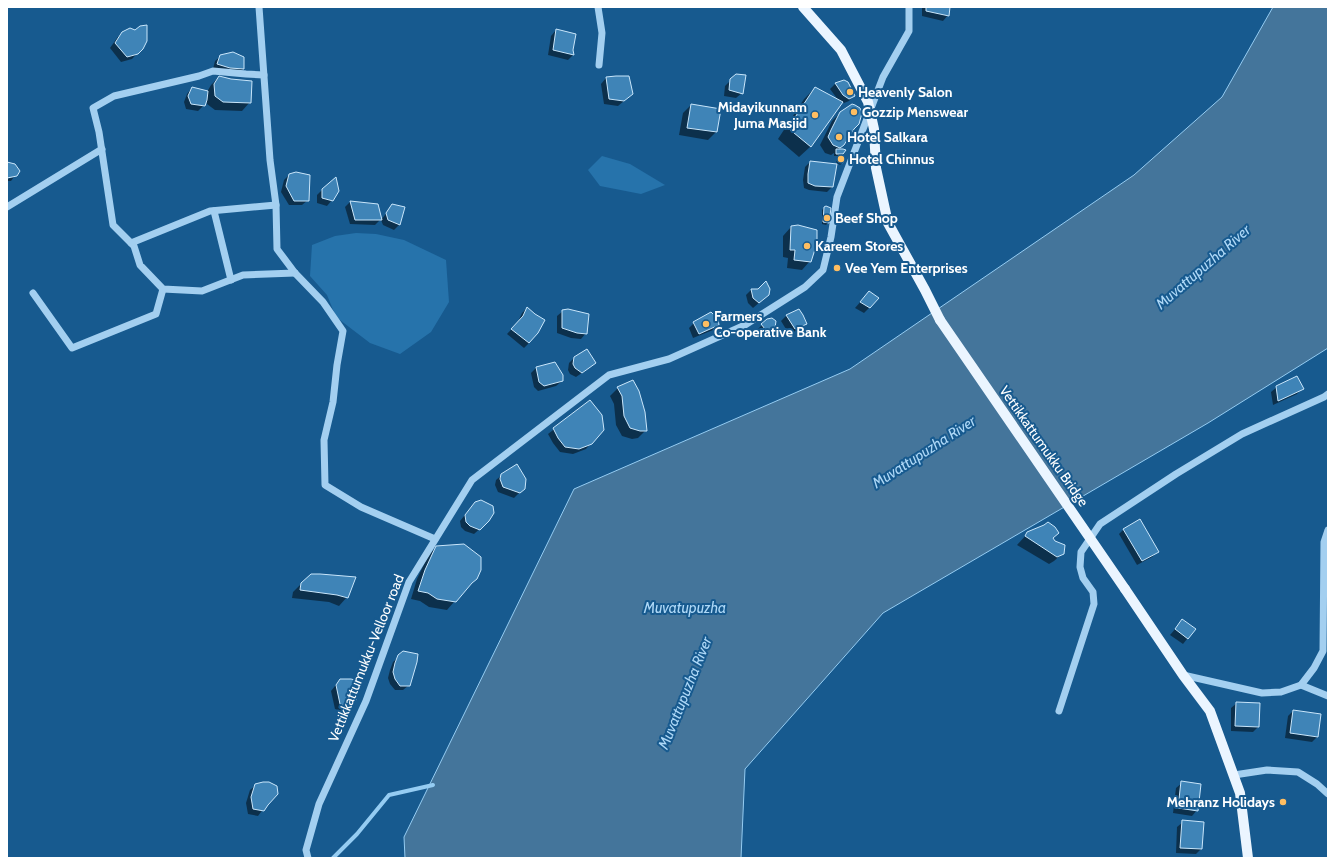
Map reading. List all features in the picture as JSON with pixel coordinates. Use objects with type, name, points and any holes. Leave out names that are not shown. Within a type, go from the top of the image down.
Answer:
[{"type":"main road","name":"Vettikkattumukku Bridge","points":[[802,7],[841,50],[868,102],[874,129],[876,168],[888,223],[940,320],[1183,675],[1210,712],[1240,793],[1248,858]]},
{"type":"street","points":[[259,7],[270,160],[276,205],[277,249],[295,273],[323,302],[343,331],[333,402],[324,440],[325,484],[361,507],[435,539]]},
{"type":"street","points":[[598,7],[602,33],[599,65]]},
{"type":"street","name":"Vettikkattumukku-Velloor road","points":[[308,858],[306,850],[319,804],[366,701],[409,582],[472,480],[609,375],[669,359],[745,325],[805,287],[823,270],[831,237],[837,197],[883,77],[909,31],[909,7]]},
{"type":"street","points":[[264,75],[213,71],[199,76],[114,96],[93,108],[99,132],[114,225],[134,246],[140,265],[163,289],[202,291],[243,275],[295,273]]},
{"type":"street","points":[[7,207],[102,149]]},
{"type":"street","points":[[131,243],[210,212],[276,205]]},
{"type":"street","points":[[214,211],[230,280]]},
{"type":"street","points":[[33,293],[72,348],[156,314],[163,289]]},
{"type":"street","points":[[1059,711],[1094,604],[1094,592],[1084,578],[1080,567],[1081,552],[1100,524],[1176,474],[1242,434],[1327,398]]},
{"type":"street","points":[[1183,675],[1262,693],[1280,692],[1301,685],[1326,651],[1324,542],[1328,530]]},
{"type":"street","points":[[1301,685],[1328,696]]},
{"type":"street","points":[[1234,775],[1267,770],[1298,772],[1317,784],[1328,794]]},
{"type":"shaded area","points":[[602,156],[630,164],[665,185],[641,194],[600,186],[588,170]]},
{"type":"shaded area","points":[[356,233],[376,234],[404,240],[446,260],[449,302],[431,332],[400,354],[370,343],[336,317],[327,295],[310,276],[312,245],[335,236]]},
{"type":"water","name":"Muvatupuzha","points":[[1273,7],[1328,7],[1328,348],[1208,423],[883,613],[745,769],[741,858],[405,858],[404,837],[574,489],[850,369],[1134,175],[1222,97]]},
{"type":"building","points":[[926,7],[950,7],[949,16],[926,11]]},
{"type":"building","points":[[147,25],[147,41],[143,49],[138,54],[127,57],[115,43],[122,32],[130,28],[135,30],[140,26]]},
{"type":"building","points":[[556,29],[576,34],[573,50],[574,55],[553,50]]},
{"type":"building","points":[[233,52],[244,57],[244,69],[230,68],[217,64],[220,55]]},
{"type":"building","points":[[736,74],[746,75],[743,94],[729,90],[730,79]]},
{"type":"building","points":[[219,76],[252,81],[251,103],[223,102],[215,96],[214,84]]},
{"type":"building","points":[[629,76],[633,94],[624,101],[609,99],[606,77]]},
{"type":"building","points":[[844,80],[848,82],[855,96],[849,99],[843,95],[835,83]]},
{"type":"building","points":[[192,87],[208,91],[205,106],[191,104],[188,96]]},
{"type":"building","name":"Midayikunnam Juma Masjid","points":[[815,87],[843,102],[811,147],[788,128]]},
{"type":"building","points":[[691,104],[721,109],[717,132],[687,128]]},
{"type":"building","points":[[852,104],[860,108],[862,113],[859,124],[844,145],[840,148],[833,145],[828,137],[840,112]]},
{"type":"building","points":[[836,149],[846,150],[843,154],[836,154]]},
{"type":"building","points":[[840,155],[843,156],[843,163],[838,160]]},
{"type":"building","points":[[810,161],[837,164],[833,187],[815,186],[808,183]]},
{"type":"building","points":[[7,162],[15,164],[20,171],[17,176],[7,178]]},
{"type":"building","points":[[296,172],[310,175],[309,201],[294,201],[286,186],[289,174]]},
{"type":"building","points":[[336,177],[339,191],[333,201],[322,198],[322,189]]},
{"type":"building","points":[[350,201],[378,204],[382,220],[355,220]]},
{"type":"building","points":[[392,204],[405,207],[400,225],[388,220],[386,213]]},
{"type":"building","points":[[826,206],[831,208],[829,223],[823,222],[824,207]]},
{"type":"building","points":[[798,225],[817,230],[817,243],[811,262],[794,260],[795,250],[790,250],[791,226]]},
{"type":"building","points":[[766,281],[770,289],[769,295],[759,303],[753,298],[751,289],[758,289]]},
{"type":"building","points":[[869,291],[879,298],[870,308],[860,302]]},
{"type":"building","points":[[527,307],[545,320],[538,333],[529,343],[511,329],[523,316]]},
{"type":"building","points":[[568,309],[589,314],[587,334],[577,333],[562,328],[562,310]]},
{"type":"building","points":[[799,309],[807,324],[795,329],[786,315]]},
{"type":"building","name":"Farmers Co-operative Bank","points":[[711,312],[718,319],[719,325],[699,334],[693,322]]},
{"type":"building","points":[[772,318],[776,321],[775,328],[770,331],[765,329],[761,324],[767,319]]},
{"type":"building","points":[[587,349],[596,363],[582,373],[575,368],[573,364],[574,357]]},
{"type":"building","points":[[555,362],[563,375],[563,381],[544,386],[539,382],[536,367]]},
{"type":"building","points":[[1297,376],[1304,389],[1278,401],[1276,386]]},
{"type":"building","points":[[633,380],[639,391],[645,412],[647,431],[640,431],[630,428],[624,416],[622,396],[617,387]]},
{"type":"building","points":[[590,400],[602,415],[604,430],[592,444],[579,449],[565,447],[553,428]]},
{"type":"building","points":[[517,464],[526,479],[525,489],[520,493],[503,487],[500,479],[501,474]]},
{"type":"building","points":[[481,500],[493,506],[494,513],[489,521],[480,530],[470,526],[466,522],[465,515],[475,502]]},
{"type":"building","points":[[1140,519],[1159,552],[1142,561],[1123,529]]},
{"type":"building","points":[[1048,522],[1055,527],[1059,533],[1053,538],[1055,541],[1065,545],[1064,554],[1057,557],[1025,536],[1027,532]]},
{"type":"building","points":[[464,544],[481,557],[481,570],[477,579],[456,602],[437,599],[428,593],[418,591],[425,570],[436,546]]},
{"type":"building","points":[[311,574],[356,577],[348,598],[300,590],[301,583]]},
{"type":"building","points":[[1182,619],[1196,629],[1188,639],[1175,629]]},
{"type":"building","points":[[403,651],[418,654],[410,686],[400,686],[395,679],[393,672],[398,655]]},
{"type":"building","points":[[340,679],[359,681],[356,700],[350,707],[340,704],[336,685]]},
{"type":"building","points":[[1236,702],[1260,703],[1259,727],[1235,726]]},
{"type":"building","points":[[1293,710],[1321,714],[1318,737],[1290,733]]},
{"type":"building","points":[[1181,781],[1201,784],[1198,811],[1178,808]]},
{"type":"building","points":[[269,782],[277,786],[278,794],[264,811],[253,809],[251,797],[255,784]]},
{"type":"building","points":[[1182,820],[1204,822],[1202,849],[1180,848]]},
{"type":"waterway","points":[[333,858],[357,834],[389,795],[433,785]]},
{"type":"place","name":"Heavenly Salon","points":[[850,92]]},
{"type":"place","name":"Gozzip Menswear","points":[[854,112]]},
{"type":"place","name":"Midayikunnam Juma Masjid","points":[[815,115]]},
{"type":"place","name":"Hotel Salkara","points":[[839,137]]},
{"type":"place","name":"Hotel Chinnus","points":[[841,159]]},
{"type":"place","name":"Beef Shop","points":[[827,218]]},
{"type":"place","name":"Kareem Stores","points":[[807,246]]},
{"type":"place","name":"Vee Yem Enterprises","points":[[837,268]]},
{"type":"place","name":"Farmers Co-operative Bank","points":[[706,324]]},
{"type":"place","name":"Mehranz Holidays","points":[[1283,802]]},
{"type":"water label","name":"Muvattupuzha River","points":[[1203,267]]},
{"type":"water label","name":"Muvattupuzha River","points":[[924,452]]},
{"type":"water label","name":"Muvattupuzha River","points":[[685,693]]}]
